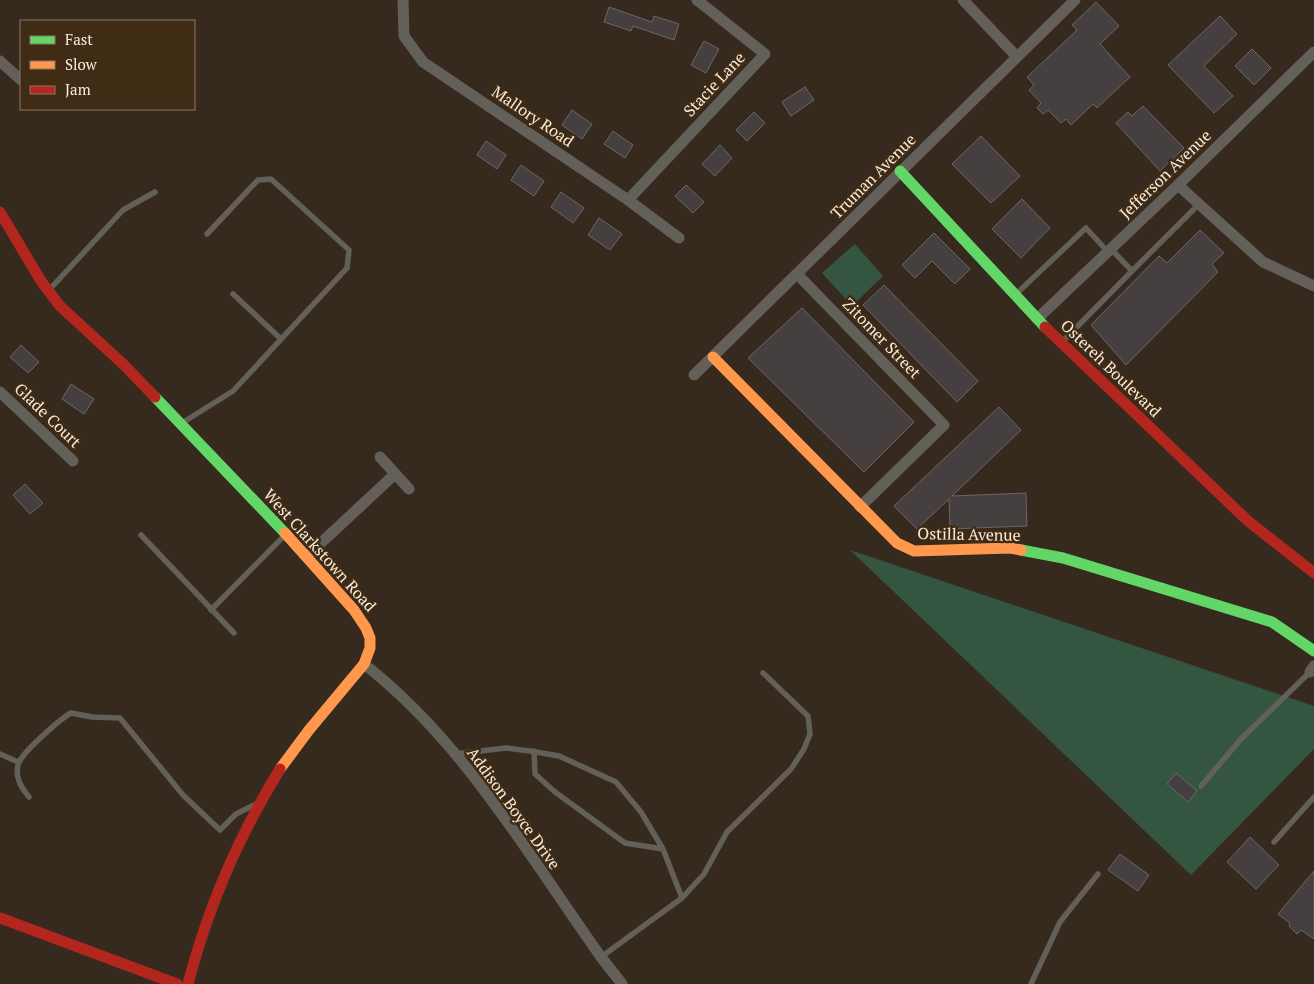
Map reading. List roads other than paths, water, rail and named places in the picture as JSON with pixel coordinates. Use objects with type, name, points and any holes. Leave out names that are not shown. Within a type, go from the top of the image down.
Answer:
[{"type":"main road","name":"Ostereh Boulevard","points":[[900,171],[1038,319],[1248,521],[1314,573]]},
{"type":"main road","name":"West Clarkstown Road","points":[[1,215],[60,306],[123,364],[286,534],[366,628],[370,648],[364,664],[308,731],[258,804],[219,887],[188,984]]},
{"type":"main road","name":"Ostilla Avenue","points":[[713,357],[897,543],[914,552],[1010,548],[1063,558],[1272,622],[1314,651]]},
{"type":"main road","points":[[0,918],[177,984]]},
{"type":"street","name":"Mallory Road","points":[[403,0],[404,36],[423,62],[628,200],[679,238]]},
{"type":"street","name":"Stacie Lane","points":[[628,200],[765,54],[697,0]]},
{"type":"street","points":[[963,0],[1017,57]]},
{"type":"street","name":"Truman Avenue","points":[[694,376],[1075,0]]},
{"type":"street","name":"Jefferson Avenue","points":[[1038,319],[1314,52]]},
{"type":"street","points":[[0,61],[20,79]]},
{"type":"street","points":[[1178,185],[1263,262],[1314,286]]},
{"type":"street","name":"Zitomer Street","points":[[797,274],[944,425],[860,507]]},
{"type":"street","name":"Glade Court","points":[[0,392],[73,461]]},
{"type":"street","points":[[380,457],[409,489]]},
{"type":"street","points":[[306,556],[396,474]]},
{"type":"street","name":"Addison Boyce Drive","points":[[364,664],[420,712],[455,754],[622,984]]},
{"type":"lane","points":[[180,424],[233,391],[347,268],[349,250],[271,179],[258,180],[207,234]]},
{"type":"lane","points":[[48,290],[123,210],[156,192]]},
{"type":"lane","points":[[1062,342],[1199,204]]},
{"type":"lane","points":[[1015,295],[1086,228],[1132,272]]},
{"type":"lane","points":[[233,294],[282,338]]},
{"type":"lane","points":[[141,534],[234,633]]},
{"type":"lane","points":[[211,610],[286,534]]},
{"type":"lane","points":[[1201,786],[1241,739],[1313,671]]},
{"type":"lane","points":[[601,957],[682,898],[704,874],[727,832],[791,769],[804,749],[810,734],[808,716],[763,673]]},
{"type":"lane","points":[[29,797],[20,787],[17,774],[18,762],[55,722],[71,713],[92,717],[120,718],[183,795],[220,830],[244,808],[258,804]]},
{"type":"lane","points":[[455,754],[506,748],[534,751],[559,756],[616,782],[641,812],[663,849],[682,898]]},
{"type":"lane","points":[[534,751],[535,774],[555,792],[625,844],[663,849]]},
{"type":"lane","points":[[0,754],[18,762]]},
{"type":"lane","points":[[1274,842],[1314,797]]},
{"type":"lane","points":[[1031,984],[1060,922],[1098,874]]}]
